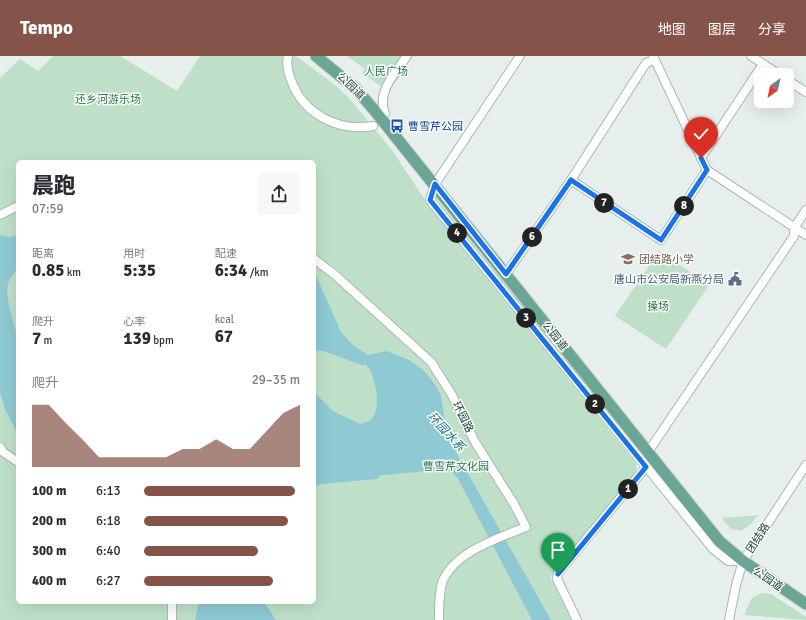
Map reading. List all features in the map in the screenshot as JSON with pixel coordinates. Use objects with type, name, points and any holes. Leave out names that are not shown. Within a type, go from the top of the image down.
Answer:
[{"type":"main road","name":"公园道","points":[[316,56],[356,89],[435,184],[719,541],[743,561],[806,604]]},
{"type":"street","points":[[288,56],[288,72],[293,85],[301,99],[311,110],[334,124],[347,127],[373,126]]},
{"type":"street","points":[[385,113],[383,108],[383,94],[407,56]]},
{"type":"street","points":[[520,56],[435,184],[430,200],[713,549],[728,561],[743,561]]},
{"type":"street","points":[[751,56],[769,68]]},
{"type":"street","points":[[506,274],[571,180],[646,63],[654,58],[707,170],[806,235]]},
{"type":"street","points":[[701,158],[763,64]]},
{"type":"street","points":[[794,84],[806,92]]},
{"type":"street","points":[[571,180],[661,240],[707,170]]},
{"type":"street","points":[[0,216],[16,207]]},
{"type":"street","points":[[648,452],[794,236],[794,228],[806,210]]},
{"type":"street","name":"环园路","points":[[316,260],[334,274],[431,362],[452,395],[475,442],[514,504],[526,527],[481,546],[453,565],[442,582],[439,620]]},
{"type":"street","points":[[0,447],[3,452],[16,461]]},
{"type":"street","name":"团结路","points":[[729,620],[736,585],[743,561],[806,465]]},
{"type":"street","points":[[576,620],[557,579],[558,574],[646,467]]},
{"type":"street","points":[[172,604],[172,620]]},
{"type":"green space","name":"曹雪芹文化园","points":[[53,56],[120,56],[177,91],[200,56],[296,56],[335,85],[348,97],[392,150],[427,203],[637,464],[635,476],[550,577],[572,620],[0,620],[0,78],[20,59],[38,71]]},
{"type":"green space","name":"人民广场","points":[[347,56],[413,56],[389,92],[362,73],[365,69]]},
{"type":"green space","name":"操场","points":[[659,251],[709,285],[666,349],[615,316]]},
{"type":"green space","points":[[758,515],[751,524],[741,531],[731,529],[722,518]]},
{"type":"green space","points":[[762,593],[771,594],[806,617],[806,620],[744,615],[751,599]]},
{"type":"water","points":[[0,235],[10,237],[16,236],[16,271],[9,280],[7,290],[9,306],[16,332],[16,431],[5,409],[0,393]]},
{"type":"water","points":[[316,276],[341,332],[354,346],[368,355],[387,351],[409,360],[423,370],[435,384],[441,396],[447,434],[551,620],[532,620],[457,477],[449,470],[380,475],[377,479],[321,484],[316,486],[316,394],[333,411],[360,424],[369,421],[373,416],[376,410],[377,402],[375,385],[367,366],[349,355],[335,351],[316,351]]},
{"type":"water","points":[[199,604],[265,604],[276,620],[195,620]]},
{"type":"waterway","name":"环园水系","points":[[316,344],[362,361]]},
{"type":"place","name":"曹雪芹公园","points":[[397,126]]},
{"type":"place","name":"团结路小学","points":[[628,259]]},
{"type":"place","name":"唐山市公安局新燕分局","points":[[735,279]]},
{"type":"route","points":[[558,574],[646,467],[430,200],[435,184],[506,274],[571,180],[661,240],[707,170],[701,158]]},
{"type":"park label","name":"还乡河游乐场","points":[[108,99]]}]
